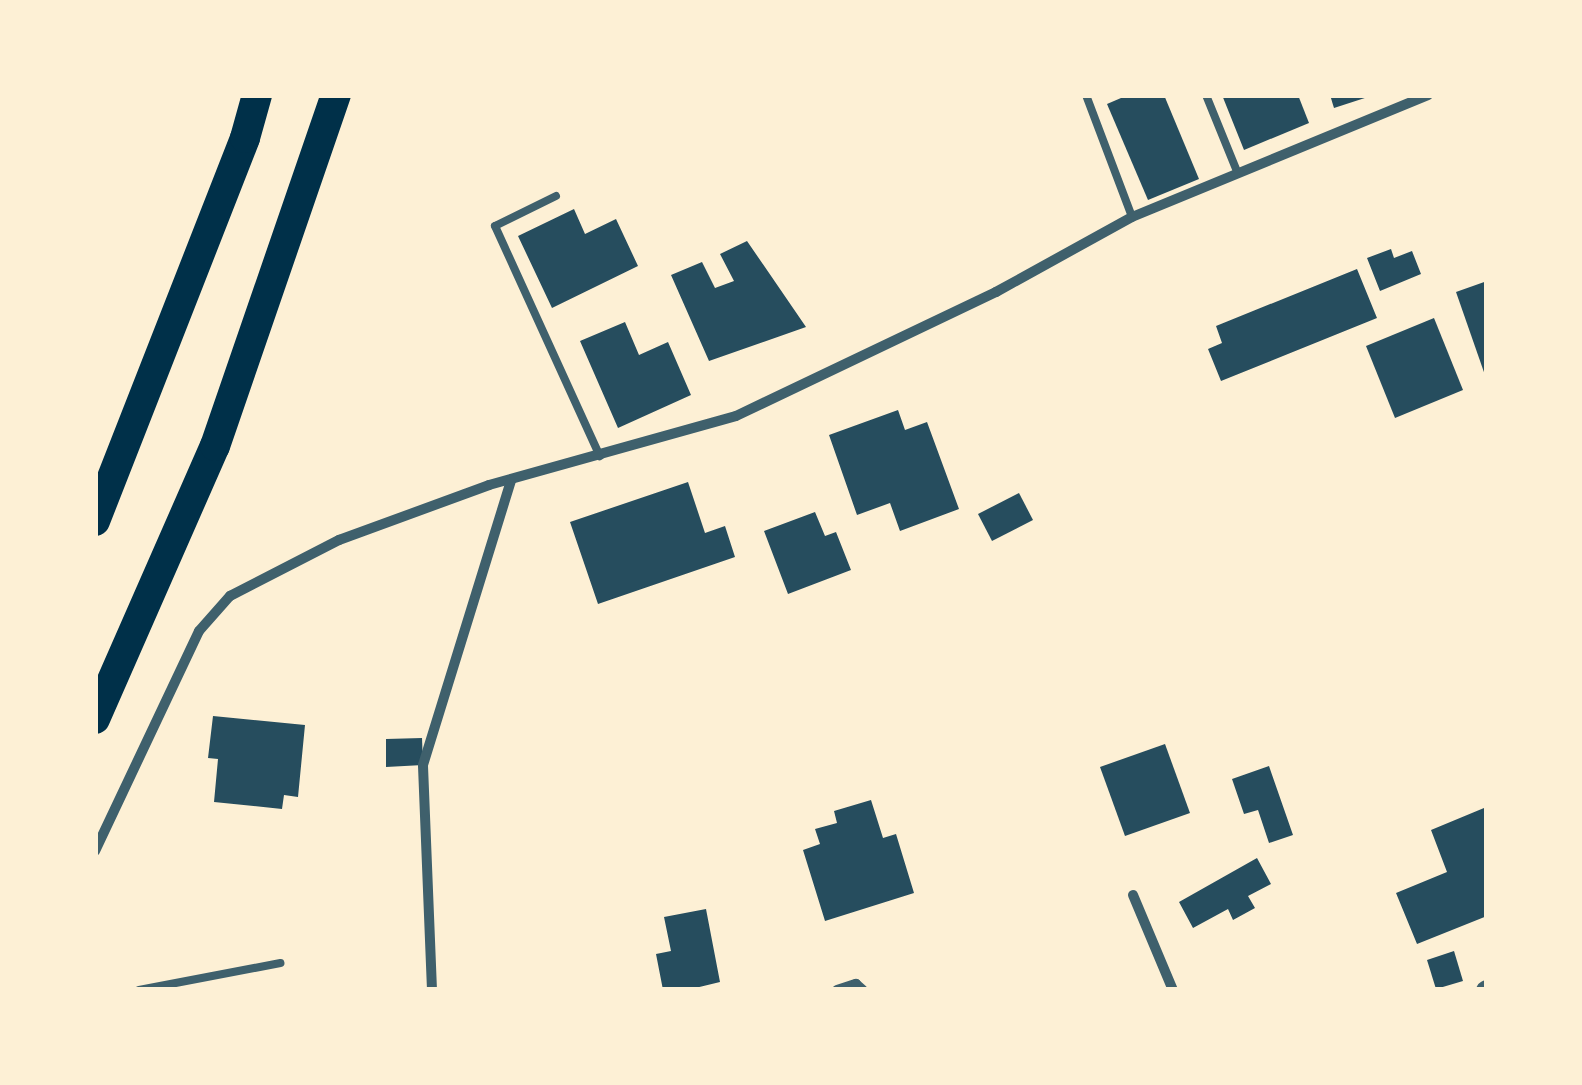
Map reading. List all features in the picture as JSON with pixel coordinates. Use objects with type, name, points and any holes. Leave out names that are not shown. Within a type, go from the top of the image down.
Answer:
[{"type":"highway","points":[[95,521],[246,138],[257,95]]},
{"type":"highway","points":[[95,720],[215,446],[336,95]]},
{"type":"street","points":[[95,851],[199,631],[230,596],[339,540],[511,480],[736,416],[996,292],[1132,217],[1428,95]]},
{"type":"street","points":[[432,990],[423,766],[511,480]]},
{"type":"street","points":[[1133,896],[1173,990]]},
{"type":"street","points":[[836,990],[856,984],[864,990]]},
{"type":"lane","points":[[1086,95],[1132,217]]},
{"type":"lane","points":[[1206,95],[1238,176]]},
{"type":"lane","points":[[556,196],[496,226],[600,456]]},
{"type":"lane","points":[[139,990],[280,963]]},
{"type":"building","points":[[1128,95],[1164,95],[1199,179],[1148,200],[1107,104]]},
{"type":"building","points":[[1222,95],[1298,95],[1309,123],[1244,150]]},
{"type":"building","points":[[1330,95],[1371,95],[1371,96],[1334,108]]},
{"type":"building","points":[[574,209],[585,234],[616,219],[638,266],[552,308],[518,236]]},
{"type":"building","points":[[747,241],[806,327],[709,361],[671,275],[702,262],[715,288],[734,281],[720,254]]},
{"type":"building","points":[[1391,249],[1394,258],[1412,251],[1421,274],[1380,291],[1367,258]]},
{"type":"building","points":[[1357,269],[1377,318],[1221,381],[1208,349],[1222,343],[1216,326]]},
{"type":"building","points":[[1487,281],[1487,378],[1486,378],[1456,292]]},
{"type":"building","points":[[1434,318],[1463,390],[1395,418],[1366,346]]},
{"type":"building","points":[[625,322],[639,355],[668,342],[691,395],[618,428],[580,341]]},
{"type":"building","points":[[898,410],[905,430],[927,422],[959,509],[900,531],[890,503],[857,515],[829,435]]},
{"type":"building","points":[[688,482],[705,533],[725,526],[735,557],[598,604],[570,522]]},
{"type":"building","points":[[1019,493],[1033,520],[992,541],[978,514]]},
{"type":"building","points":[[815,512],[825,536],[836,532],[851,570],[788,594],[764,531]]},
{"type":"building","points":[[213,716],[305,725],[298,797],[284,795],[282,809],[214,802],[218,759],[208,758]]},
{"type":"building","points":[[422,738],[423,765],[386,767],[386,739]]},
{"type":"building","points":[[1165,744],[1190,813],[1125,836],[1100,767]]},
{"type":"building","points":[[1269,766],[1293,835],[1269,843],[1258,810],[1244,814],[1232,779]]},
{"type":"building","points":[[871,800],[883,838],[896,834],[914,893],[825,921],[803,850],[820,844],[815,829],[837,823],[834,811]]},
{"type":"building","points":[[1484,808],[1487,916],[1417,944],[1396,893],[1447,872],[1431,830]]},
{"type":"building","points":[[1257,858],[1271,884],[1248,896],[1255,908],[1233,920],[1228,909],[1193,928],[1179,902]]},
{"type":"building","points":[[706,909],[720,982],[687,990],[663,990],[656,954],[671,951],[664,917]]},
{"type":"building","points":[[1454,951],[1463,981],[1436,989],[1427,960]]}]
